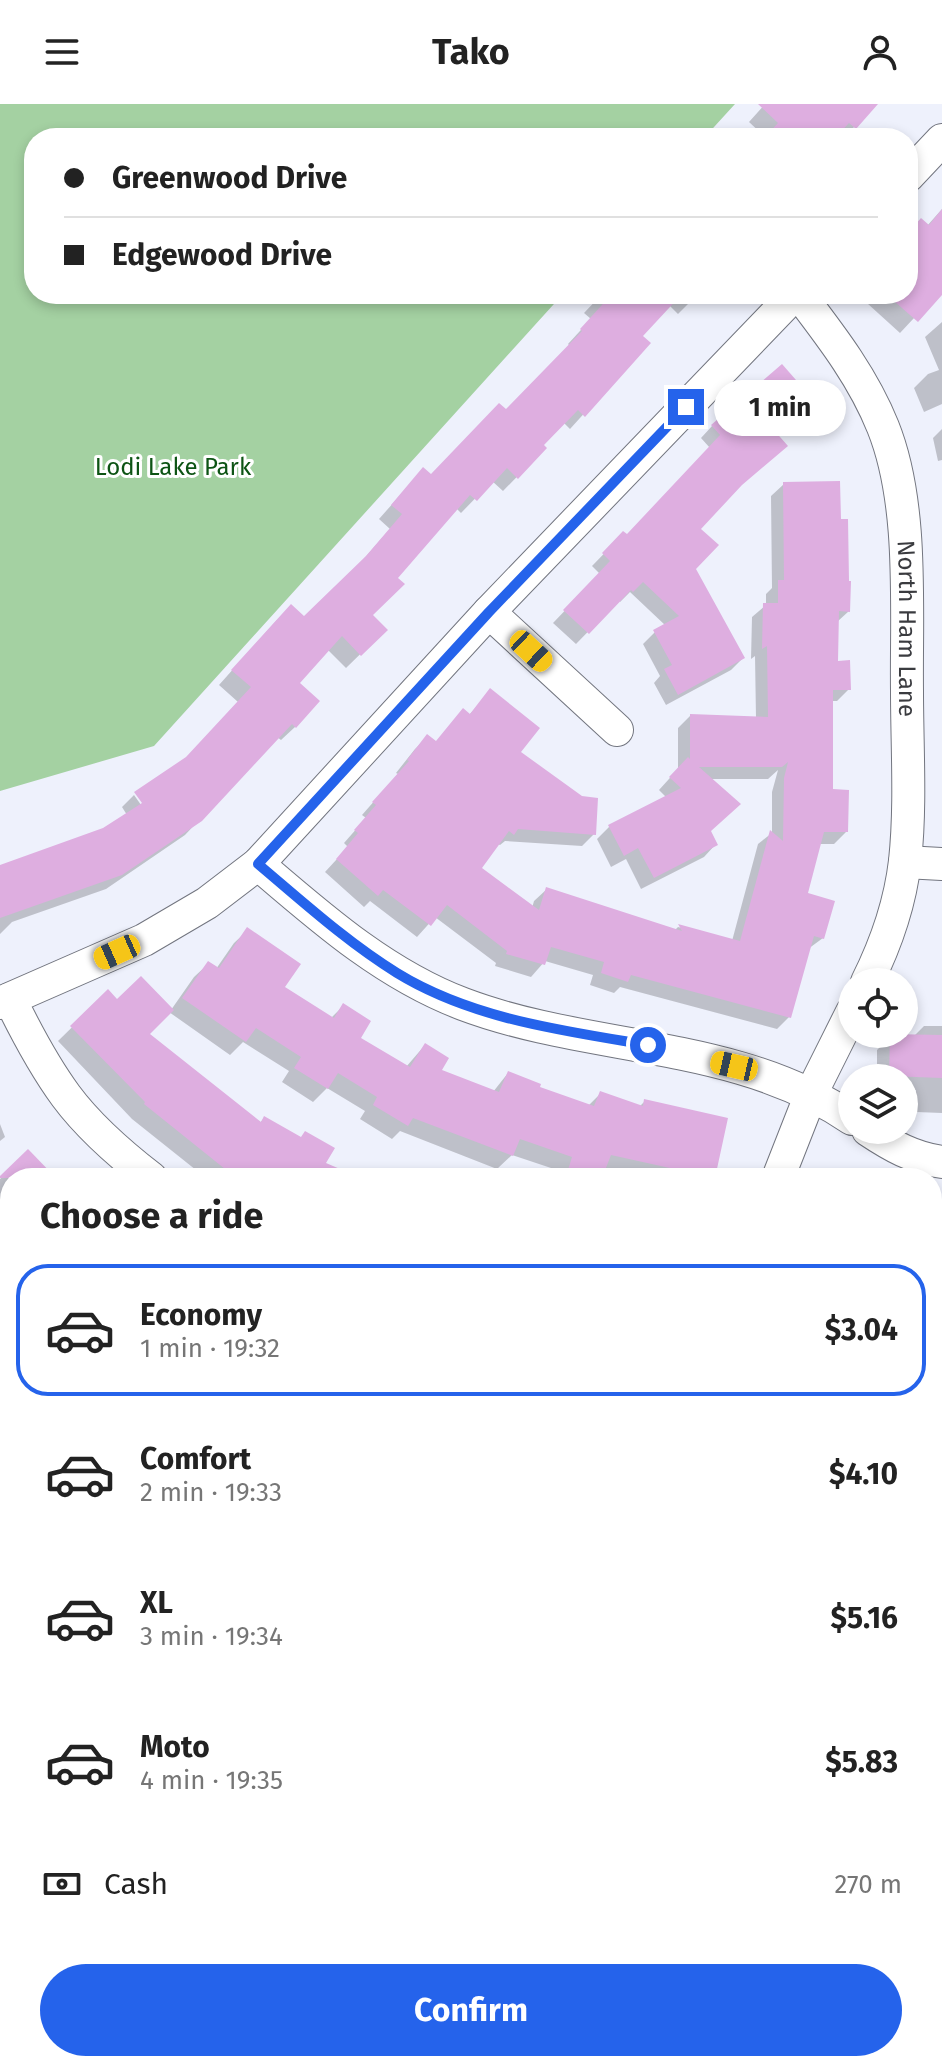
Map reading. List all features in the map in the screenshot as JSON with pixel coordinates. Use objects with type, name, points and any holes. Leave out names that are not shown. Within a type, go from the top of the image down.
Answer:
[{"type":"street","points":[[918,165],[942,140]]},
{"type":"street","points":[[139,1168],[115,1149],[66,1096],[5,1001],[144,940],[207,903],[258,864],[489,612],[787,304]]},
{"type":"street","name":"North Ham Lane","points":[[805,304],[853,366],[883,427],[897,473],[906,554],[908,787],[905,862],[894,919],[873,968]]},
{"type":"street","points":[[489,612],[617,730]]},
{"type":"street","points":[[905,862],[942,864]]},
{"type":"street","points":[[258,864],[326,922],[399,974],[464,1004],[548,1028],[648,1045],[734,1066],[811,1094],[838,1110]]},
{"type":"street","points":[[782,1168],[811,1094],[838,1040]]},
{"type":"street","points":[[888,1144],[923,1159],[942,1162]]},
{"type":"green space","name":"Lodi Lake Park","points":[[0,104],[735,104],[713,128],[24,128],[24,304],[554,304],[154,746],[0,791]]},
{"type":"building","points":[[758,104],[878,104],[857,128],[849,123],[844,128],[773,128],[778,123]]},
{"type":"building","points":[[942,209],[942,295],[918,322],[897,304],[918,304],[918,221],[921,218],[929,225]]},
{"type":"building","points":[[603,304],[673,304],[643,336],[651,343],[585,417],[578,410],[544,445],[547,448],[518,479],[507,468],[477,501],[470,495],[398,578],[405,584],[373,615],[388,630],[361,656],[342,636],[300,683],[320,701],[296,728],[292,724],[202,821],[122,875],[0,918],[0,865],[103,828],[142,803],[134,792],[186,757],[251,687],[231,670],[291,604],[304,616],[366,556],[402,514],[391,505],[423,467],[431,474],[499,403],[506,409],[582,331],[580,329]]},
{"type":"building","points":[[782,364],[803,388],[781,408],[788,416],[773,429],[788,446],[742,485],[701,529],[719,545],[696,569],[745,658],[678,695],[664,669],[672,665],[653,630],[679,616],[643,582],[633,592],[631,590],[589,634],[563,610],[610,561],[602,553],[623,531],[627,534],[720,435],[711,425]]},
{"type":"building","points":[[840,481],[841,519],[848,519],[851,581],[850,612],[839,611],[838,661],[850,660],[851,690],[833,690],[833,789],[849,790],[848,832],[824,832],[808,893],[835,901],[824,939],[814,936],[791,1018],[631,975],[628,982],[601,973],[604,962],[551,947],[545,965],[506,954],[507,951],[447,905],[431,926],[383,890],[378,896],[336,859],[358,833],[354,830],[376,805],[372,802],[409,761],[427,734],[436,741],[463,708],[470,714],[490,688],[540,728],[521,752],[582,796],[598,798],[596,835],[518,829],[514,835],[509,831],[482,868],[539,910],[546,887],[682,931],[678,924],[740,941],[770,830],[783,841],[784,778],[788,762],[782,767],[699,767],[741,804],[711,831],[718,845],[654,878],[638,848],[624,856],[608,825],[681,788],[669,777],[688,757],[690,759],[690,714],[768,717],[767,646],[762,649],[763,603],[778,603],[778,580],[784,580],[783,482]]},
{"type":"building","points":[[247,927],[301,964],[285,987],[334,1018],[343,1003],[371,1021],[361,1038],[410,1067],[425,1043],[449,1058],[442,1070],[499,1092],[508,1071],[541,1084],[540,1087],[594,1106],[600,1091],[643,1106],[644,1099],[728,1118],[717,1168],[670,1168],[611,1155],[606,1168],[569,1168],[572,1157],[520,1139],[513,1156],[413,1118],[408,1126],[373,1105],[377,1097],[338,1073],[328,1089],[294,1068],[301,1057],[256,1028],[246,1042],[182,998],[208,961],[219,968]]},
{"type":"building","points":[[141,976],[174,1010],[150,1034],[261,1122],[264,1116],[301,1137],[305,1131],[335,1148],[326,1163],[338,1168],[224,1168],[144,1104],[70,1026],[108,989],[117,999]]},
{"type":"building","points":[[918,1035],[942,1035],[942,1078],[918,1077],[918,1064],[889,1064],[890,1048],[918,1048]]},
{"type":"building","points":[[28,1149],[46,1168],[8,1168]]},
{"type":"route","points":[[648,1045],[548,1028],[464,1004],[399,974],[326,922],[258,864],[489,612],[686,407]]}]
